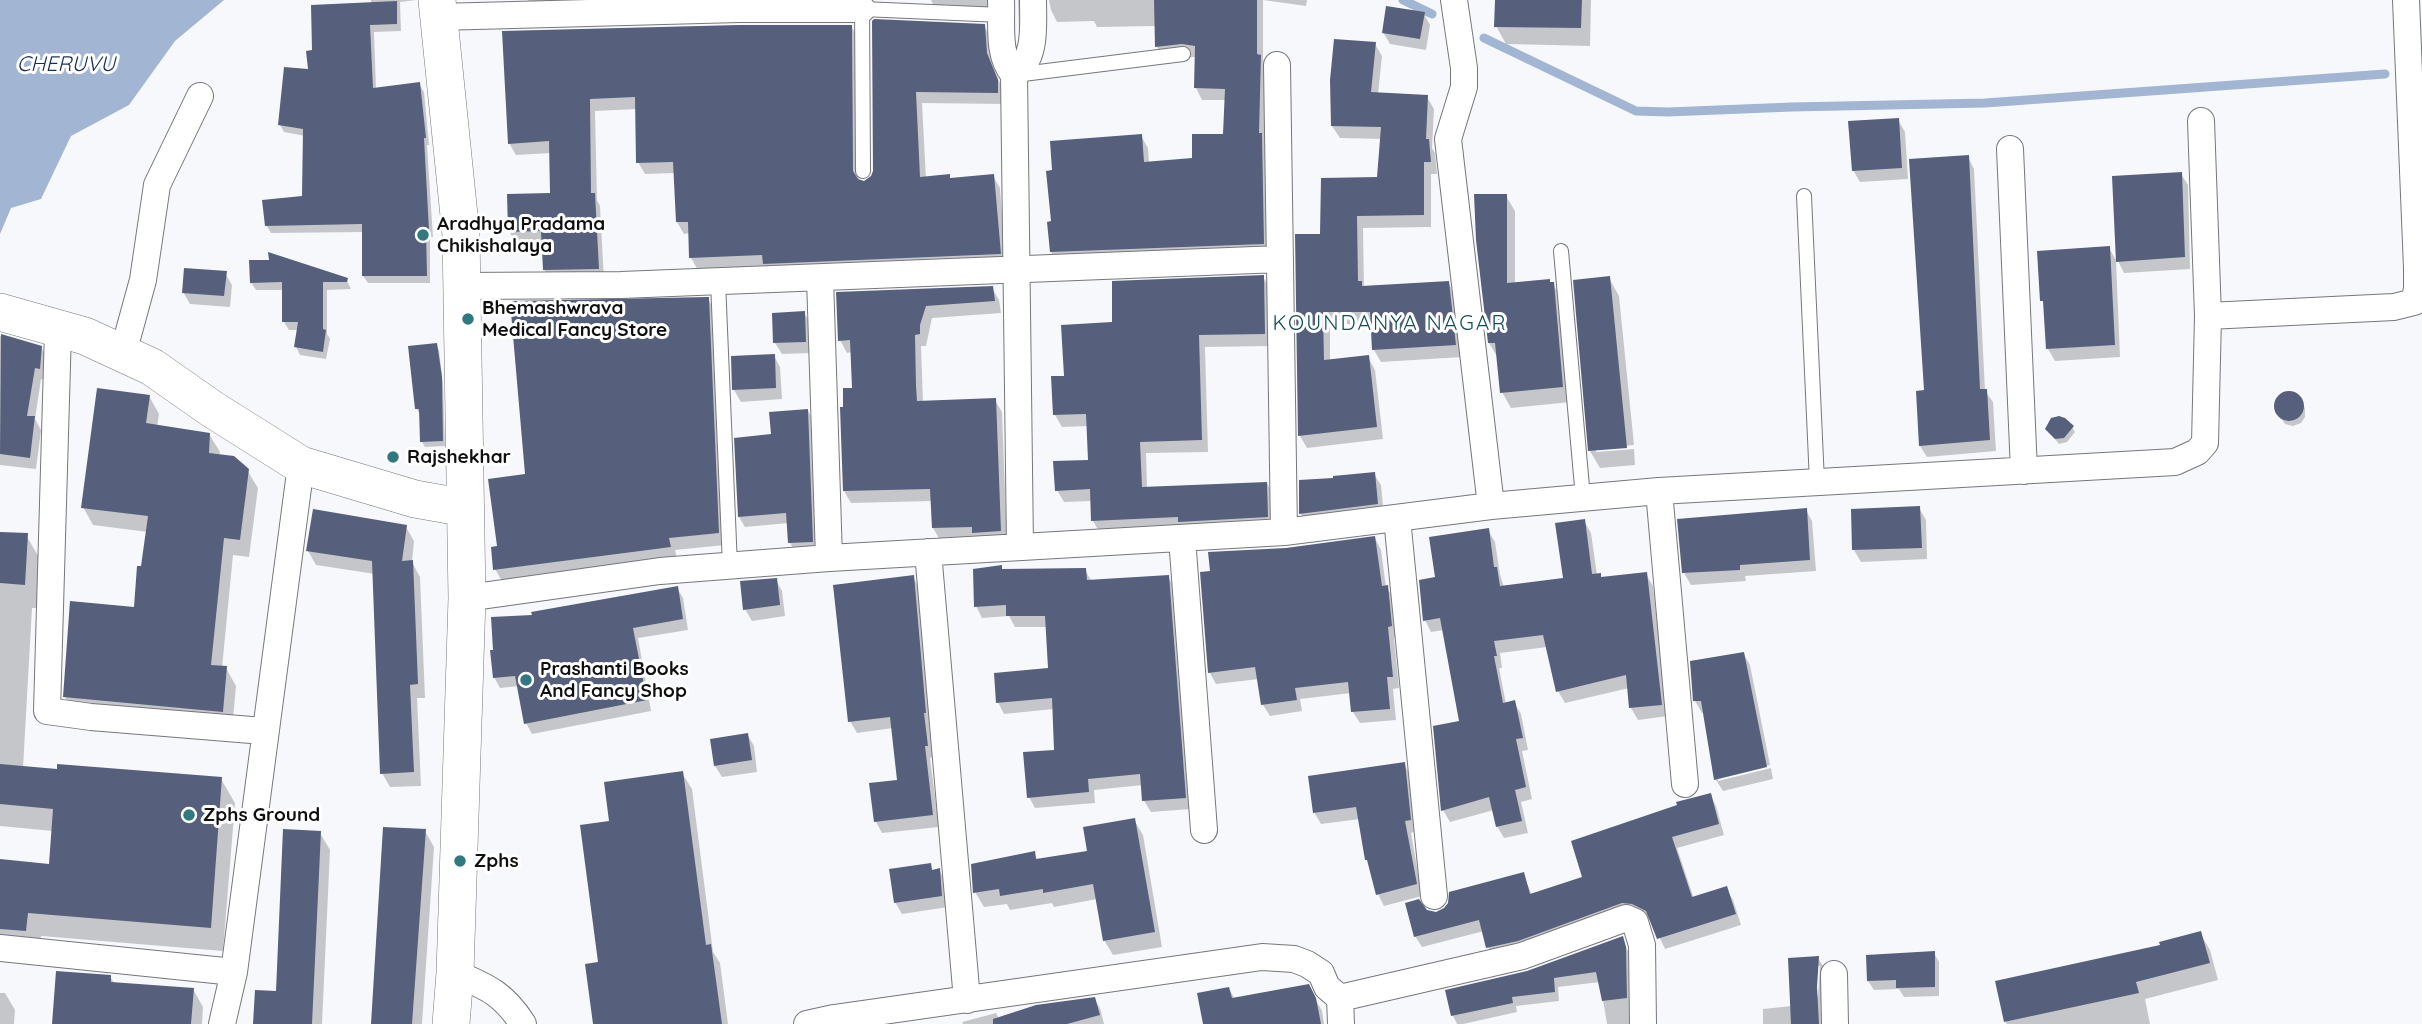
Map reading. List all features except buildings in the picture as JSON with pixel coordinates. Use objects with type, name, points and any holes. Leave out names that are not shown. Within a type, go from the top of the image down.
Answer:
[{"type":"main road","points":[[437,9],[461,235],[466,508],[467,598],[451,1024]]},
{"type":"main road","points":[[0,312],[85,336],[152,367],[212,409],[301,465],[415,499],[466,508]]},
{"type":"street","points":[[1014,75],[1027,61],[1032,44],[1033,0]]},
{"type":"street","points":[[1454,0],[1464,68],[1464,87],[1448,139],[1491,506]]},
{"type":"street","points":[[2208,316],[2394,307],[2413,302],[2417,289],[2417,268],[2406,0]]},
{"type":"street","points":[[437,9],[739,9],[862,4]]},
{"type":"street","points":[[1001,8],[1002,48],[1007,66],[1014,75],[1020,547]]},
{"type":"street","points":[[1277,65],[1284,532]]},
{"type":"street","points":[[122,353],[143,280],[157,185],[200,96]]},
{"type":"street","points":[[467,598],[660,571],[830,558],[1284,532],[1491,506],[1659,491],[2175,462],[2197,452],[2205,443],[2207,429],[2208,316],[2201,121]]},
{"type":"street","points":[[2010,149],[2024,471]]},
{"type":"street","points":[[461,286],[718,282],[1280,259]]},
{"type":"street","points":[[820,278],[830,558]]},
{"type":"street","points":[[58,330],[47,711],[91,718],[264,731]]},
{"type":"street","points":[[222,1024],[234,972],[301,465]]},
{"type":"street","points":[[1659,491],[1685,784]]},
{"type":"street","points":[[1397,518],[1434,896]]},
{"type":"street","points":[[1182,538],[1204,830]]},
{"type":"street","points":[[928,552],[967,1000]]},
{"type":"street","points":[[1340,998],[1522,956],[1626,918],[1634,922],[1642,945],[1643,1024]]},
{"type":"street","points":[[0,948],[234,972]]},
{"type":"street","points":[[807,1024],[834,1018],[1275,957],[1294,959],[1321,974],[1327,987],[1340,998],[1341,1024]]},
{"type":"street","points":[[455,973],[494,990],[514,1010],[523,1024]]},
{"type":"street","points":[[1834,974],[1835,1024]]},
{"type":"lane","points":[[863,171],[862,4],[1001,8]]},
{"type":"lane","points":[[1014,75],[1182,54]]},
{"type":"lane","points":[[1804,196],[1817,482]]},
{"type":"lane","points":[[1561,251],[1583,498]]},
{"type":"lane","points":[[718,282],[730,566]]},
{"type":"water","name":"CHERUVU","points":[[0,0],[224,0],[175,41],[129,105],[71,136],[41,199],[11,208],[0,234]]},
{"type":"waterway","points":[[1403,0],[1432,14]]},
{"type":"waterway","points":[[1484,38],[1636,111],[1985,103],[2385,74]]},
{"type":"place","name":"Aradhya Pradama Chikishalaya","points":[[423,235]]},
{"type":"place","name":"Bhemashwrava Medical Fancy Store","points":[[468,319]]},
{"type":"place","name":"Rajshekhar","points":[[393,457]]},
{"type":"place","name":"Prashanti Books And Fancy Shop","points":[[526,680]]},
{"type":"place","name":"Zphs Ground","points":[[189,815]]},
{"type":"place","name":"Zphs","points":[[460,861]]},
{"type":"district","name":"KOUNDANYA NAGAR","points":[[1390,324]]}]
